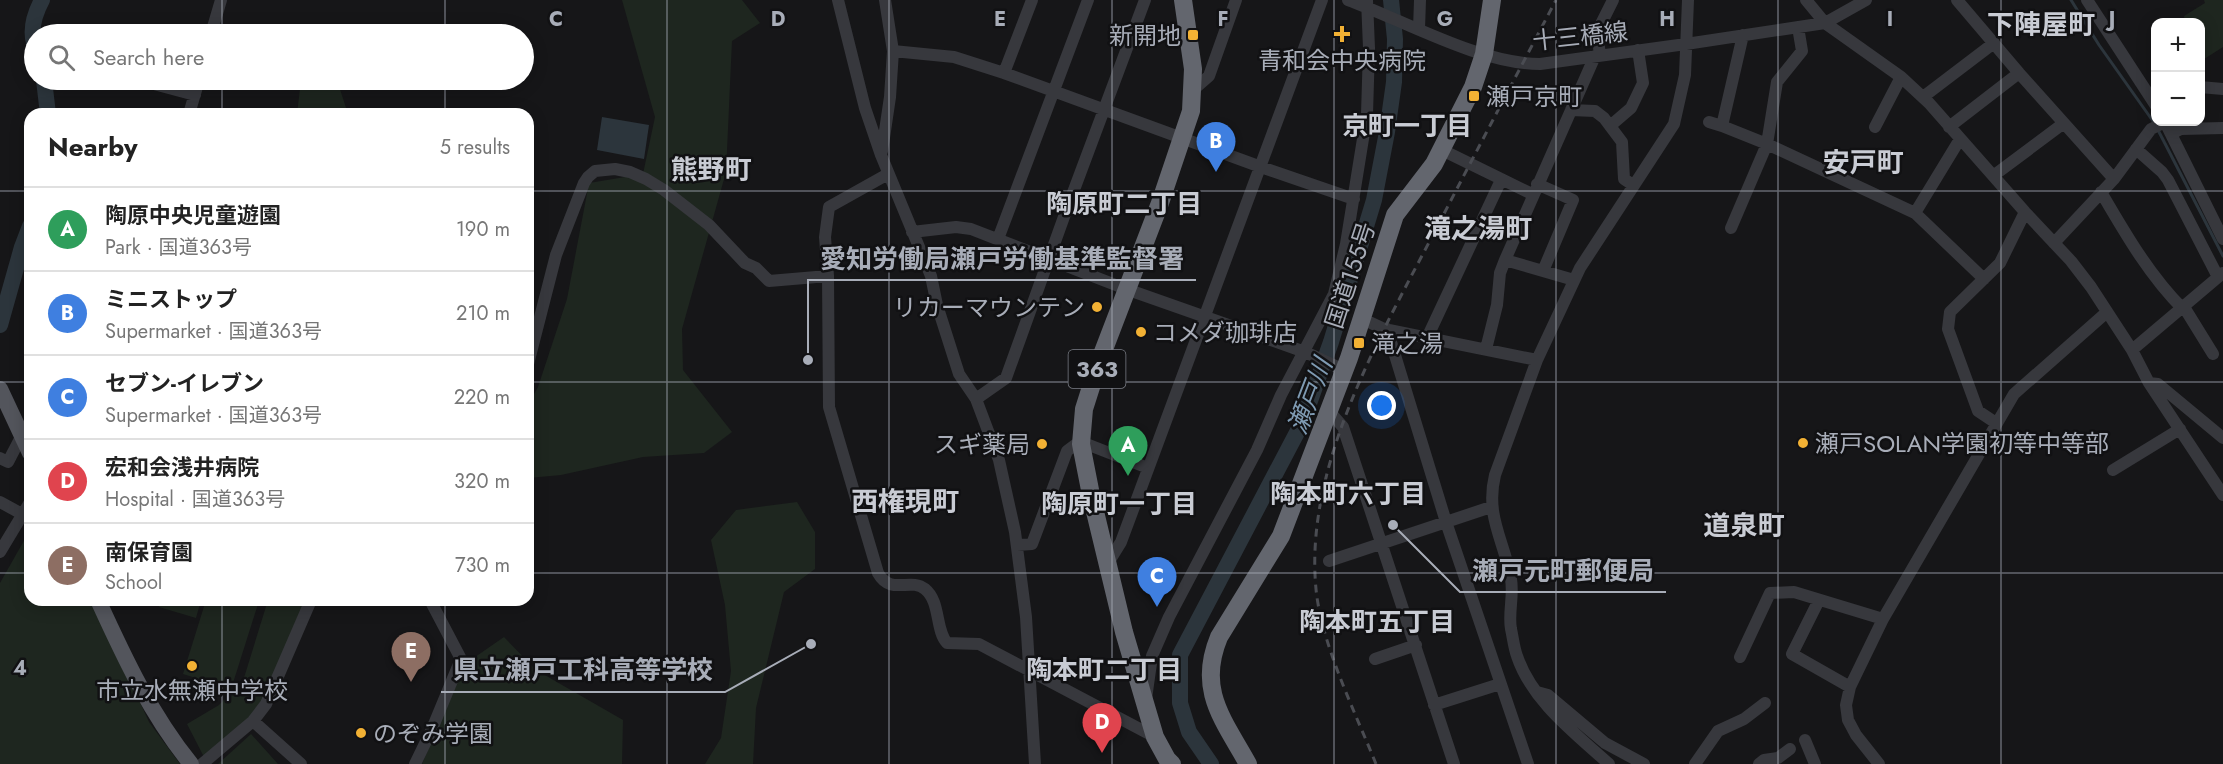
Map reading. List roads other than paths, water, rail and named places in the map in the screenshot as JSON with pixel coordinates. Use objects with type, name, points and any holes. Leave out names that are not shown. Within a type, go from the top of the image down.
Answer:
[{"type":"highway","name":"363","points":[[1166,762],[1145,705],[1108,563],[1081,444],[1084,409],[1191,111],[1193,69],[1183,0]]},
{"type":"highway","name":"国道155号","points":[[1248,764],[1221,717],[1211,692],[1211,662],[1219,637],[1281,536],[1329,411],[1340,368],[1363,316],[1395,215],[1434,164],[1473,87],[1484,54],[1492,0]]},
{"type":"main road","points":[[0,389],[24,440]]},
{"type":"main road","points":[[101,606],[137,684],[191,764]]},
{"type":"street","points":[[214,24],[221,0]]},
{"type":"street","points":[[838,0],[865,108],[881,155],[931,276],[937,305],[959,374],[976,399],[999,460],[1017,545],[1030,672],[1035,764]]},
{"type":"street","points":[[881,155],[890,97],[893,51],[885,0]]},
{"type":"street","points":[[1004,73],[1032,0]]},
{"type":"street","points":[[998,239],[1056,91],[1088,0]]},
{"type":"street","points":[[976,399],[1006,378],[1145,0]]},
{"type":"street","points":[[1193,90],[1209,76],[1236,0]]},
{"type":"street","points":[[1108,563],[1121,542],[1322,0]]},
{"type":"street","name":"十三橋線","points":[[1348,0],[1370,6],[1415,27],[1484,54],[1523,63],[1638,51],[1825,23]]},
{"type":"street","points":[[1415,27],[1420,0]]},
{"type":"street","points":[[1486,349],[1497,305],[1500,273],[1534,189],[1597,56],[1597,32],[1613,0]]},
{"type":"street","points":[[1609,764],[1548,707],[1516,656],[1510,625],[1513,599],[1511,579],[1491,507],[1491,493],[1537,360],[1574,280],[1674,124],[1685,75],[1688,0]]},
{"type":"street","points":[[1806,0],[1825,23],[1901,77],[1923,97],[2054,243],[2091,287],[2132,350],[2149,383],[2223,495]]},
{"type":"street","points":[[1825,23],[1866,0]]},
{"type":"street","points":[[1957,0],[2019,74],[2114,179]]},
{"type":"street","points":[[2088,1],[2151,98]]},
{"type":"street","points":[[1145,705],[1152,656],[1169,617],[1252,460],[1281,395],[1308,354],[1335,294],[1354,199],[1367,114],[1370,6]]},
{"type":"street","points":[[1731,228],[1767,144],[1777,82],[1802,51],[1798,27]]},
{"type":"street","points":[[1722,126],[1743,34]]},
{"type":"street","points":[[1923,97],[1994,43]]},
{"type":"street","points":[[893,51],[954,57],[1004,73],[1354,199]]},
{"type":"street","points":[[1610,126],[1631,108],[1643,83],[1638,51]]},
{"type":"street","points":[[1949,127],[2019,74]]},
{"type":"street","points":[[1875,127],[1901,77]]},
{"type":"street","points":[[2205,87],[2223,89]]},
{"type":"street","points":[[176,90],[195,95]]},
{"type":"street","points":[[191,108],[196,90]]},
{"type":"street","points":[[1571,110],[1594,111],[1604,118],[1623,142],[1624,179],[1633,185]]},
{"type":"street","points":[[1709,122],[1767,144],[1915,213],[1984,279]]},
{"type":"street","points":[[1993,176],[2064,123]]},
{"type":"street","points":[[2054,243],[2114,179],[2136,149],[2158,126]]},
{"type":"street","points":[[2164,126],[2171,134],[2223,239]]},
{"type":"street","points":[[2171,134],[2181,129],[2223,128]]},
{"type":"street","points":[[1915,213],[1960,139]]},
{"type":"street","points":[[2132,350],[2221,275],[2168,180],[2136,149]]},
{"type":"street","points":[[1442,150],[1501,180],[1573,200],[1543,271]]},
{"type":"street","points":[[534,341],[556,255],[584,183],[595,171],[615,169],[630,172],[664,190],[709,225],[745,263],[756,268],[769,281],[828,276]]},
{"type":"street","points":[[888,174],[829,207],[825,237],[828,276],[828,406],[878,573],[882,580],[893,586],[915,585],[926,590],[932,598],[939,617],[943,639],[947,643],[979,644],[1155,737]]},
{"type":"street","points":[[1427,338],[1501,180]]},
{"type":"street","points":[[2101,192],[2110,211],[2163,288],[2184,308],[2213,354]]},
{"type":"street","points":[[1996,423],[1978,411],[1948,329],[1950,312],[2000,263],[2025,212]]},
{"type":"street","points":[[912,232],[956,227],[971,229],[1126,289],[1308,354],[1340,368]]},
{"type":"street","points":[[1505,260],[1574,280]]},
{"type":"street","points":[[1879,764],[1856,735],[1848,720],[1846,705],[1850,687],[1883,619],[2014,394],[2107,312]]},
{"type":"street","points":[[1363,316],[1367,321],[1387,329],[1537,360]]},
{"type":"street","points":[[1387,329],[1446,522],[1528,764]]},
{"type":"street","points":[[2149,383],[2158,384],[2223,438]]},
{"type":"street","points":[[1329,411],[1343,427],[1454,764]]},
{"type":"street","points":[[2113,470],[2180,429]]},
{"type":"street","points":[[0,458],[8,462],[22,435]]},
{"type":"street","points":[[1017,545],[1032,544],[1067,451],[1075,445],[1081,444],[1148,468]]},
{"type":"street","points":[[0,502],[22,514]]},
{"type":"street","points":[[1329,561],[1491,507]]},
{"type":"street","points":[[0,552],[24,511]]},
{"type":"street","points":[[1740,657],[1770,593],[1794,592],[1883,619]]},
{"type":"street","points":[[1819,600],[1792,654],[1850,687]]},
{"type":"street","points":[[202,764],[253,721],[266,704],[308,606]]},
{"type":"street","points":[[415,764],[461,658],[433,606]]},
{"type":"street","points":[[1375,659],[1416,645]]},
{"type":"street","points":[[1434,705],[1500,684]]},
{"type":"street","points":[[1536,691],[1548,695],[1605,743],[1644,764]]},
{"type":"street","points":[[1695,764],[1718,731],[1744,719],[1765,703]]},
{"type":"street","points":[[253,721],[301,764]]},
{"type":"street","points":[[1805,740],[1815,764]]},
{"type":"street","points":[[1760,764],[1764,760],[1778,758],[1790,749]]},
{"type":"waterway","points":[[34,24],[42,0]]},
{"type":"waterway","name":"瀬戸川","points":[[1211,764],[1189,732],[1180,703],[1180,655],[1302,423],[1331,342],[1374,200],[1387,132],[1394,82],[1395,39],[1391,0]]},
{"type":"waterway","points":[[2071,0],[2099,45],[2151,118]]},
{"type":"waterway","points":[[45,90],[47,108]]},
{"type":"waterway","points":[[2158,130],[2223,256]]},
{"type":"waterway","points":[[0,325],[24,242]]},
{"type":"railway","points":[[1376,764],[1340,677],[1319,610],[1315,542],[1322,495],[1334,449],[1371,357],[1556,0]]},
{"type":"place","name":"青和会中央病院","points":[[1342,34]]},
{"type":"place","name":"新開地","points":[[1193,35]]},
{"type":"place","name":"瀬戸京町","points":[[1474,96]]},
{"type":"place","name":"ミニストップ","points":[[1216,172]]},
{"type":"place","name":"リカーマウンテン","points":[[1097,307]]},
{"type":"place","name":"コメダ珈琲店","points":[[1141,332]]},
{"type":"place","name":"滝之湯","points":[[1359,343]]},
{"type":"place","name":"愛知労働局瀬戸労働基準監督署","points":[[808,360]]},
{"type":"place","name":"瀬戸SOLAN学園初等中等部","points":[[1803,443]]},
{"type":"place","name":"スギ薬局","points":[[1042,444]]},
{"type":"place","name":"陶原中央児童遊園","points":[[1128,476]]},
{"type":"place","name":"瀬戸元町郵便局","points":[[1393,525]]},
{"type":"place","name":"セブン-イレブン","points":[[1157,607]]},
{"type":"place","name":"県立瀬戸工科高等学校","points":[[811,644]]},
{"type":"place","name":"市立水無瀬中学校","points":[[192,666]]},
{"type":"place","name":"南保育園","points":[[411,682]]},
{"type":"place","name":"のぞみ学園","points":[[361,733]]},
{"type":"place","name":"宏和会浅井病院","points":[[1102,753]]},
{"type":"district","name":"下陣屋町","points":[[2041,24]]},
{"type":"district","name":"京町一丁目","points":[[1407,126]]},
{"type":"district","name":"安戸町","points":[[1863,162]]},
{"type":"district","name":"熊野町","points":[[711,169]]},
{"type":"district","name":"陶原町二丁目","points":[[1124,204]]},
{"type":"district","name":"滝之湯町","points":[[1478,228]]},
{"type":"district","name":"陶本町六丁目","points":[[1348,494]]},
{"type":"district","name":"西権現町","points":[[905,501]]},
{"type":"district","name":"陶原町一丁目","points":[[1119,504]]},
{"type":"district","name":"道泉町","points":[[1744,525]]},
{"type":"district","name":"陶本町五丁目","points":[[1377,622]]},
{"type":"district","name":"陶本町二丁目","points":[[1104,670]]}]
